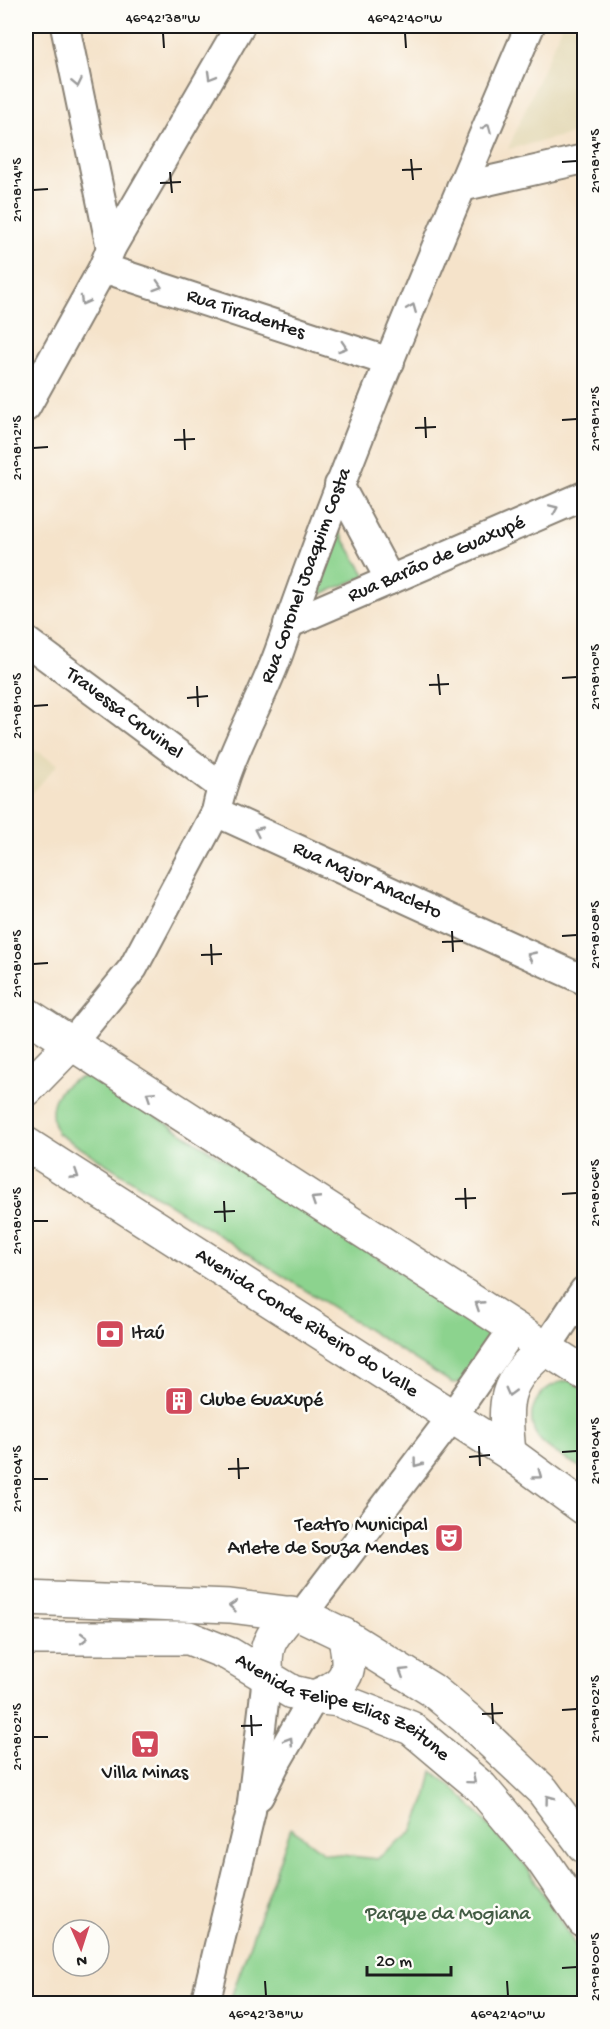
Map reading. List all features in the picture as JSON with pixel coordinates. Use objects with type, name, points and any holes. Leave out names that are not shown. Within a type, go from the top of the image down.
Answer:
[{"type":"main road","points":[[26,1014],[585,1373]]},
{"type":"main road","name":"Rua Coronel Joaquim Costa","points":[[26,1090],[71,1044]]},
{"type":"main road","name":"Avenida Conde Ribeiro do Valle","points":[[26,1144],[509,1453],[585,1509]]},
{"type":"main road","points":[[509,1453],[505,1411],[513,1382],[526,1364],[546,1348]]},
{"type":"main road","points":[[26,1598],[230,1606],[297,1614],[344,1635],[432,1690],[467,1719],[543,1791],[585,1846]]},
{"type":"main road","points":[[267,1677],[265,1660],[268,1644],[297,1614]]},
{"type":"main road","points":[[314,1697],[334,1689],[345,1679],[349,1657],[344,1635]]},
{"type":"main road","name":"Avenida Felipe Elias Zeitune","points":[[26,1638],[189,1638],[229,1654],[292,1692],[339,1700],[411,1728],[481,1787],[541,1858],[585,1921]]},
{"type":"street","points":[[65,26],[107,258]]},
{"type":"street","points":[[26,406],[107,258],[240,26]]},
{"type":"street","name":"Rua Coronel Joaquim Costa","points":[[71,1044],[133,968],[218,799],[269,679],[339,485],[461,187],[530,26]]},
{"type":"street","points":[[461,187],[585,159]]},
{"type":"street","name":"Rua Tiradentes","points":[[107,258],[390,362]]},
{"type":"street","points":[[339,485],[390,579]]},
{"type":"street","name":"Rua Barão de Guaxupé","points":[[288,624],[585,496]]},
{"type":"street","name":"Travessa Cruvinel","points":[[26,641],[218,799]]},
{"type":"street","name":"Rua Major Anacleto","points":[[218,799],[585,980]]},
{"type":"street","points":[[546,1348],[585,1292]]},
{"type":"street","points":[[297,1614],[452,1417],[514,1328]]},
{"type":"street","points":[[205,2004],[251,1811],[267,1677]]},
{"type":"street","points":[[251,1811],[314,1697]]},
{"type":"shaded area","points":[[562,26],[584,26],[584,131],[508,149]]},
{"type":"shaded area","points":[[26,745],[58,764],[26,800]]},
{"type":"green space","points":[[338,530],[366,576],[312,598]]},
{"type":"green space","points":[[87,1076],[93,1076],[493,1331],[494,1337],[465,1382],[452,1383],[57,1133],[52,1113],[56,1096],[68,1084]]},
{"type":"green space","points":[[571,1381],[584,1390],[584,1470],[545,1445],[534,1431],[532,1421],[532,1411],[542,1393],[550,1386]]},
{"type":"green space","name":"Parque da Mogiana","points":[[432,1771],[459,1793],[526,1866],[584,1959],[584,2003],[229,2003],[291,1828],[324,1853],[377,1859],[412,1832],[427,1795]]},
{"type":"place","name":"Itaú","points":[[110,1334]]},
{"type":"place","name":"Clube Guaxupé","points":[[179,1401]]},
{"type":"place","name":"Teatro Municipal Arlete de Souza Mendes","points":[[449,1538]]},
{"type":"place","name":"Villa Minas","points":[[145,1744]]}]
